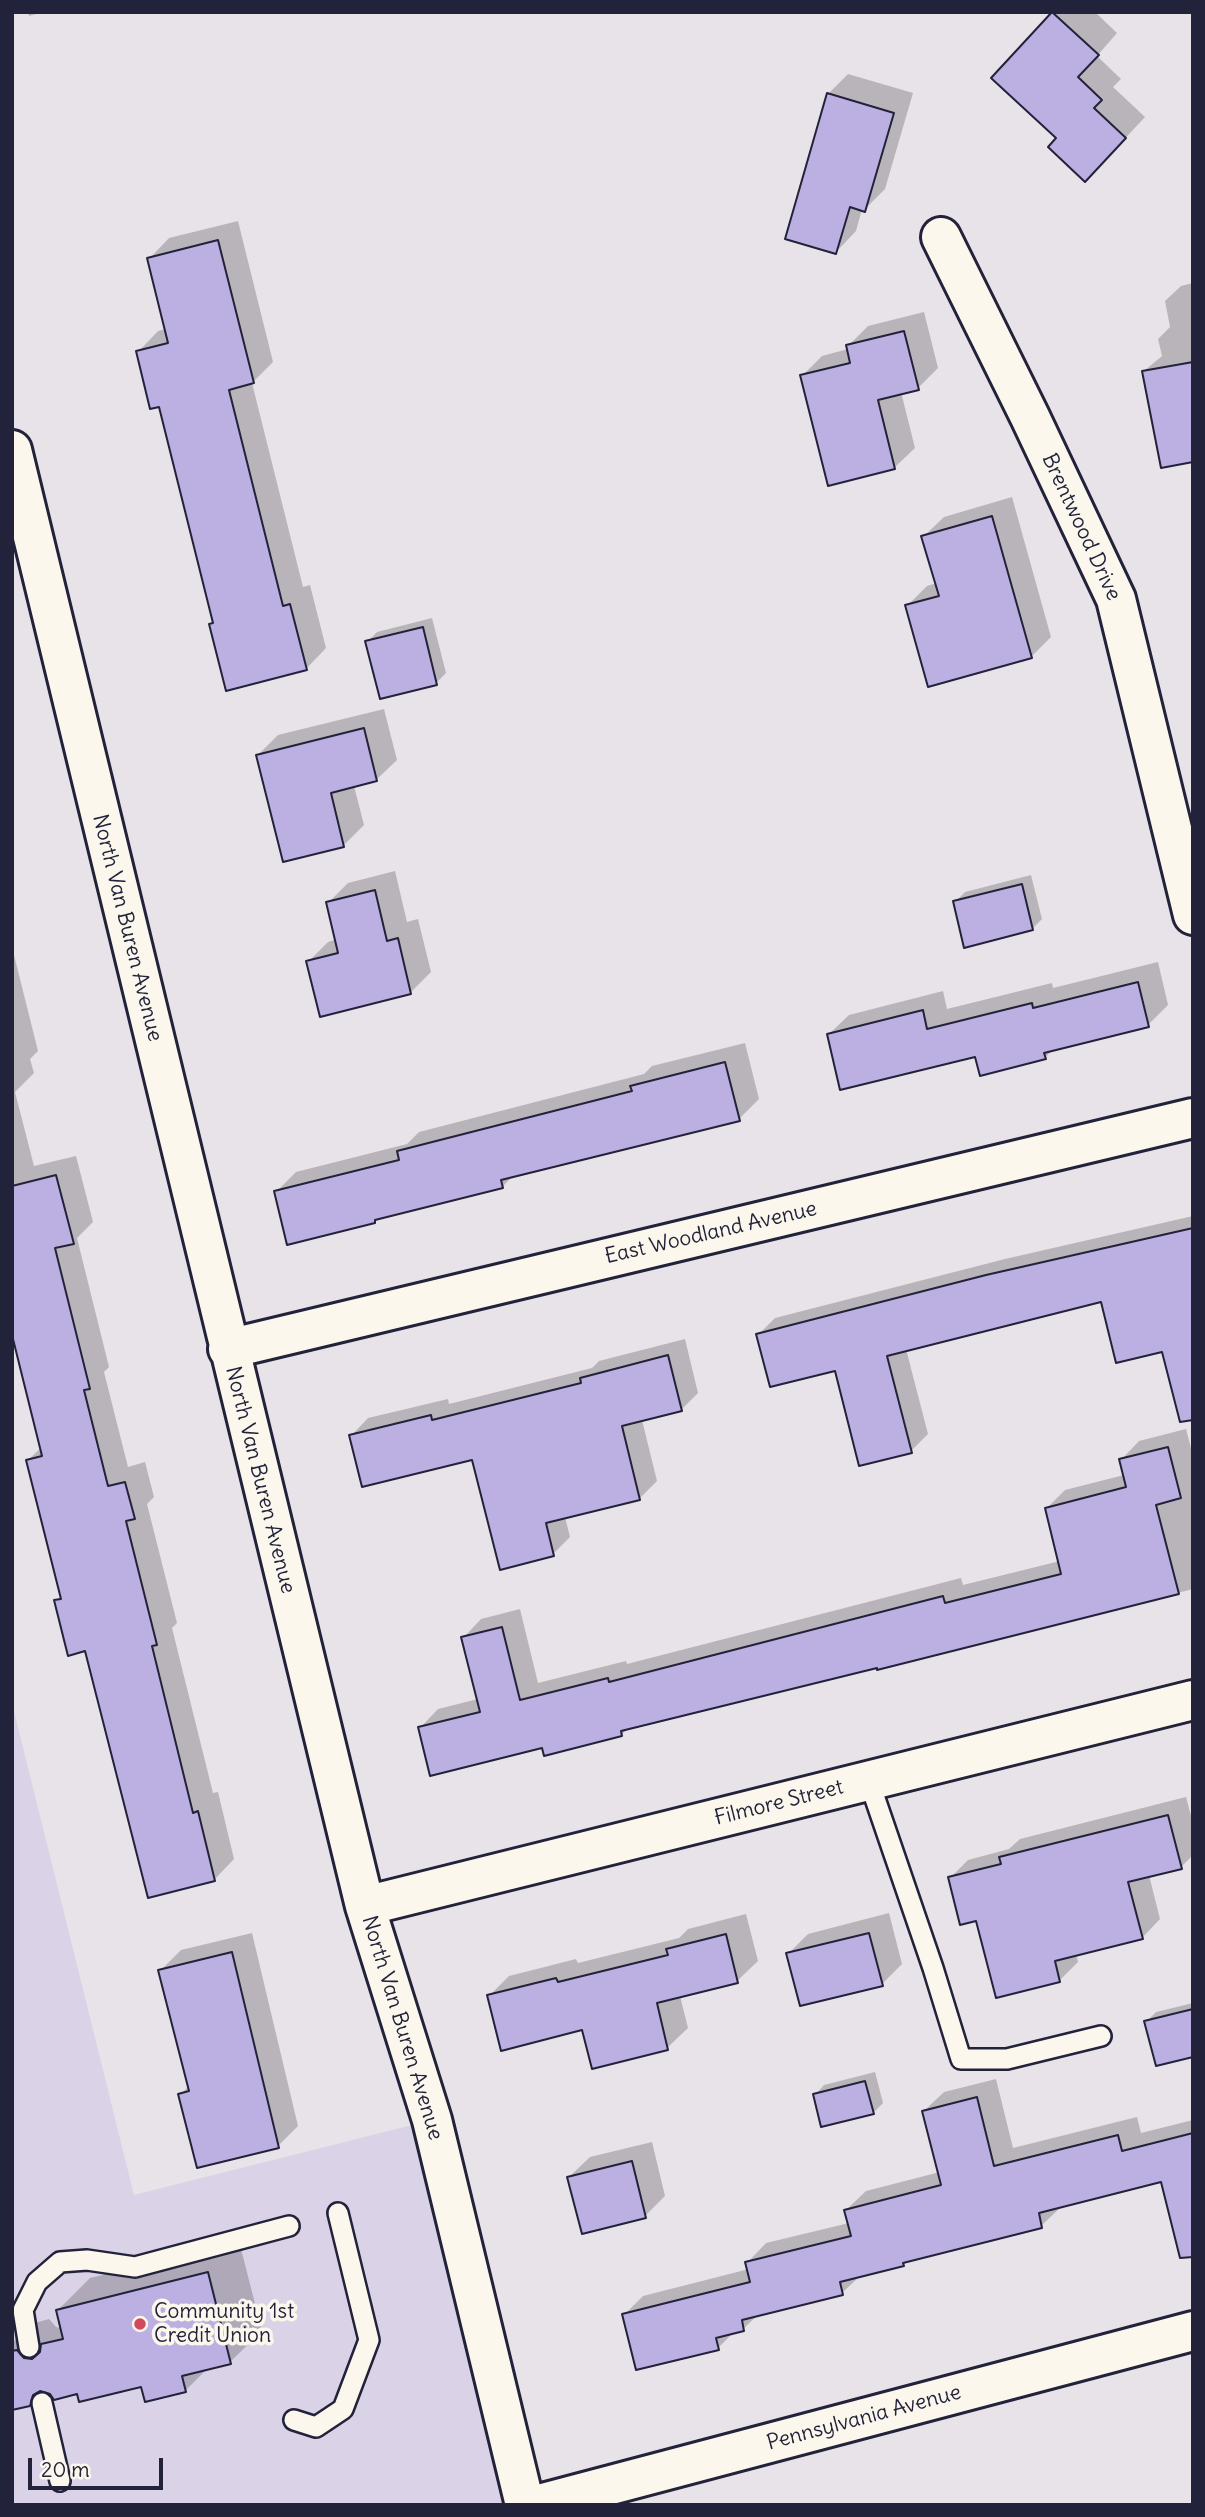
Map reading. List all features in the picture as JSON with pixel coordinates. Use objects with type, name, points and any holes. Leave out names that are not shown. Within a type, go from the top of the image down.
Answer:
[{"type":"street","name":"Brentwood Drive","points":[[941,237],[1116,599],[1193,915]]},
{"type":"street","name":"North Van Buren Avenue","points":[[12,450],[365,1906],[432,2120],[525,2505]]},
{"type":"street","name":"East Woodland Avenue","points":[[228,1349],[1193,1118]]},
{"type":"street","name":"Filmore Street","points":[[365,1906],[1193,1700]]},
{"type":"street","name":"Pennsylvania Avenue","points":[[535,2505],[1193,2331]]},
{"type":"lane","points":[[869,1781],[961,2059],[1007,2059],[1101,2036]]},
{"type":"lane","points":[[295,2420],[316,2427],[343,2409],[369,2340],[338,2213]]},
{"type":"lane","points":[[29,2347],[23,2310],[37,2282],[60,2262],[87,2260],[135,2267],[289,2226]]},
{"type":"lane","points":[[42,2403],[60,2481]]},
{"type":"shaded area","points":[[12,1703],[134,2195],[432,2120],[525,2505],[12,2505]]},
{"type":"building","points":[[1052,12],[1099,55],[1078,77],[1102,100],[1094,108],[1126,138],[1085,182],[1048,147],[1056,138],[991,78]]},
{"type":"building","points":[[827,93],[894,113],[865,212],[850,207],[836,254],[785,239]]},
{"type":"building","points":[[218,240],[254,383],[229,390],[283,606],[290,604],[307,670],[226,691],[209,624],[213,623],[159,407],[150,409],[136,351],[168,343],[147,258]]},
{"type":"building","points":[[904,331],[919,390],[878,400],[895,469],[828,486],[800,375],[850,363],[846,345]]},
{"type":"building","points":[[1193,362],[1193,462],[1161,468],[1142,371]]},
{"type":"building","points":[[992,516],[1032,658],[928,687],[905,605],[939,596],[921,536]]},
{"type":"building","points":[[423,627],[437,685],[380,699],[365,641]]},
{"type":"building","points":[[364,728],[377,781],[331,793],[344,847],[283,862],[256,755]]},
{"type":"building","points":[[1022,884],[1033,930],[964,948],[953,901]]},
{"type":"building","points":[[375,890],[387,941],[398,938],[411,994],[320,1017],[306,961],[338,953],[326,902]]},
{"type":"building","points":[[1138,982],[1149,1027],[1044,1053],[1046,1059],[980,1076],[975,1057],[840,1090],[827,1034],[923,1010],[927,1029],[1032,1003],[1033,1008]]},
{"type":"building","points":[[725,1062],[740,1121],[501,1180],[503,1188],[287,1245],[274,1191],[399,1160],[397,1151],[632,1091],[630,1086]]},
{"type":"building","points":[[56,1175],[74,1244],[55,1248],[90,1389],[84,1390],[108,1486],[125,1482],[135,1519],[126,1521],[157,1645],[152,1646],[193,1813],[198,1811],[215,1881],[148,1898],[85,1651],[68,1656],[54,1600],[61,1599],[26,1460],[42,1456],[12,1335],[12,1186]]},
{"type":"building","points":[[1193,1228],[1193,1420],[1180,1422],[1162,1352],[1116,1363],[1101,1302],[887,1356],[912,1453],[859,1466],[835,1371],[770,1387],[756,1334],[986,1275]]},
{"type":"building","points":[[668,1355],[682,1411],[622,1426],[640,1500],[546,1523],[554,1556],[500,1570],[472,1460],[362,1487],[349,1435],[431,1415],[432,1420],[581,1383],[580,1378]]},
{"type":"building","points":[[1168,1447],[1181,1498],[1156,1505],[1179,1594],[621,1731],[622,1736],[544,1756],[542,1748],[430,1776],[418,1727],[480,1712],[461,1637],[502,1627],[520,1700],[608,1678],[609,1682],[943,1596],[945,1603],[1061,1574],[1045,1508],[1126,1487],[1119,1459]]},
{"type":"building","points":[[1168,1815],[1182,1869],[1128,1882],[1143,1939],[1055,1961],[1060,1982],[996,1998],[976,1921],[960,1925],[948,1877],[1001,1864],[999,1857]]},
{"type":"building","points":[[869,1933],[883,1986],[800,2006],[786,1953]]},
{"type":"building","points":[[726,1934],[738,1983],[657,2003],[668,2050],[592,2069],[582,2030],[501,2051],[487,1995],[556,1978],[558,1982],[668,1955],[666,1949]]},
{"type":"building","points":[[232,1952],[279,2148],[197,2168],[178,2094],[189,2091],[158,1970]]},
{"type":"building","points":[[1193,2009],[1193,2057],[1156,2066],[1144,2021]]},
{"type":"building","points":[[865,2081],[874,2114],[821,2127],[813,2094]]},
{"type":"building","points":[[977,2097],[994,2166],[1118,2135],[1122,2151],[1193,2133],[1193,2257],[1180,2258],[1161,2182],[1039,2213],[1042,2228],[840,2282],[843,2295],[742,2320],[744,2331],[716,2338],[719,2350],[636,2370],[622,2314],[750,2282],[745,2262],[851,2236],[844,2210],[941,2185],[922,2111]]},
{"type":"building","points":[[632,2161],[646,2218],[582,2234],[567,2177]]},
{"type":"building","name":"Community 1st Credit Union","points":[[208,2272],[231,2364],[182,2376],[186,2392],[145,2402],[141,2387],[79,2402],[77,2394],[54,2400],[50,2394],[40,2391],[33,2395],[30,2406],[12,2410],[12,2351],[17,2350],[24,2358],[32,2359],[40,2352],[41,2344],[63,2339],[56,2310]]},
{"type":"place","name":"Community 1st Credit Union","points":[[140,2324]]}]
